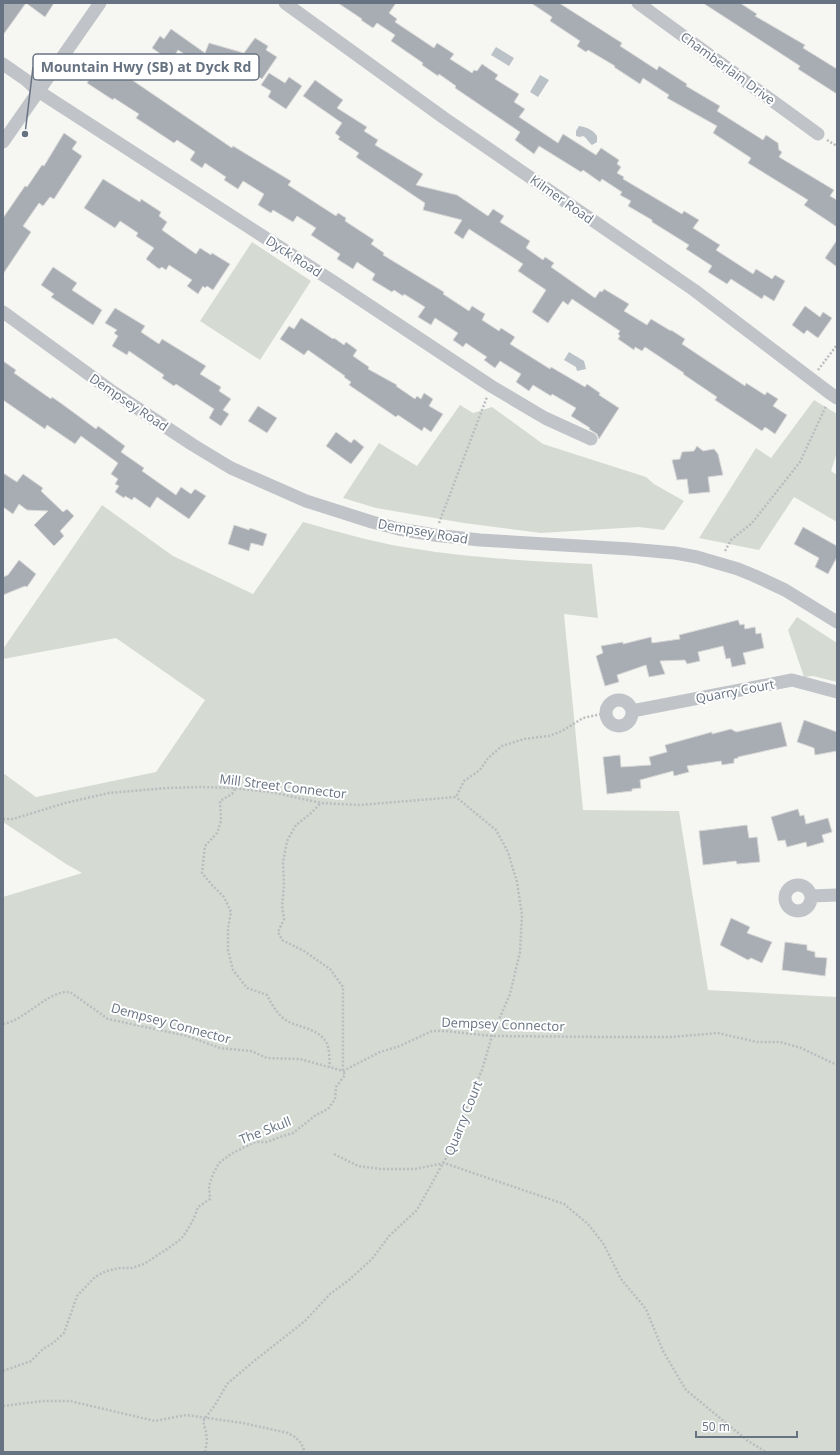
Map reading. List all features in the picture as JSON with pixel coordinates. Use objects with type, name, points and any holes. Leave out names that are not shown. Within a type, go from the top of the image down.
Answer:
[{"type":"street","points":[[3,142],[100,3]]},
{"type":"street","name":"Kilmer Road","points":[[285,3],[444,118],[694,290],[834,396]]},
{"type":"street","name":"Chamberlain Drive","points":[[638,3],[818,134]]},
{"type":"street","name":"Dyck Road","points":[[3,64],[26,80],[38,91],[337,284],[491,386],[545,418],[591,439]]},
{"type":"street","name":"Dempsey Road","points":[[3,312],[113,392],[193,446],[231,468],[306,501],[338,512],[399,529],[434,535],[480,540],[675,553],[698,557],[738,569],[755,576],[791,593],[837,622]]},
{"type":"street","name":"Quarry Court","points":[[632,711],[792,680],[837,692]]},
{"type":"street","points":[[619,700],[627,703],[632,711],[630,719],[627,723],[619,726],[611,724],[606,717],[606,713],[608,705],[611,702],[619,700]]},
{"type":"street","points":[[811,896],[837,895]]},
{"type":"path","points":[[811,379],[837,345]]},
{"type":"path","points":[[434,535],[491,386]]},
{"type":"path","points":[[725,551],[731,540],[752,523],[800,462],[834,396]]},
{"type":"path","points":[[456,797],[464,781],[480,770],[488,758],[502,746],[524,739],[549,736],[562,731],[583,718],[606,713]]},
{"type":"path","name":"Mill Street Connector","points":[[3,819],[14,819],[65,803],[109,793],[194,787],[236,788],[321,803],[360,805],[456,797]]},
{"type":"path","points":[[236,788],[232,794],[220,801],[220,821],[217,833],[205,846],[202,873],[224,897],[231,912],[228,928],[228,950],[233,970],[247,988],[267,995],[271,1004],[283,1018],[298,1026],[314,1030],[327,1042],[330,1067]]},
{"type":"path","name":"Quarry Court","points":[[205,1418],[215,1405],[227,1384],[305,1321],[330,1294],[349,1280],[372,1259],[389,1236],[418,1210],[456,1140],[467,1105],[482,1070],[492,1036],[510,994],[520,952],[522,915],[517,882],[508,852],[496,830],[456,797]]},
{"type":"path","name":"The Skull","points":[[3,1371],[31,1362],[43,1349],[54,1343],[64,1333],[77,1296],[95,1277],[106,1271],[120,1268],[132,1268],[144,1264],[181,1239],[194,1218],[198,1206],[210,1199],[209,1186],[219,1163],[231,1154],[255,1142],[267,1142],[293,1133],[316,1115],[328,1109],[335,1099],[336,1087],[345,1075],[343,1071],[343,987],[330,969],[304,951],[282,940],[278,932],[284,919],[282,906],[284,886],[283,862],[287,841],[296,825],[321,803]]},
{"type":"path","name":"Dempsey Connector","points":[[3,1024],[23,1015],[48,999],[63,992],[70,992],[108,1019],[187,1036],[220,1048],[251,1051],[267,1058],[300,1059],[343,1071],[380,1052],[400,1046],[432,1031],[492,1036],[671,1037],[718,1033],[757,1042],[780,1042],[801,1048],[837,1065]]},
{"type":"path","points":[[334,1154],[358,1166],[380,1169],[415,1169],[444,1163],[564,1204],[588,1224],[603,1244],[621,1279],[646,1309],[663,1351],[686,1390],[748,1441],[766,1452]]},
{"type":"path","points":[[3,1406],[42,1401],[70,1401],[155,1421],[186,1415],[243,1423],[288,1433],[296,1437],[301,1443],[304,1452]]},
{"type":"path","points":[[205,1418],[203,1421],[207,1441],[205,1452]]},
{"type":"shaded area","points":[[496,47],[514,58],[509,66],[491,55]]},
{"type":"shaded area","points":[[540,75],[549,80],[538,97],[530,92]]},
{"type":"shaded area","points":[[579,126],[592,130],[597,136],[597,142],[592,145],[583,136],[576,136],[576,131]]},
{"type":"shaded area","points":[[252,242],[311,281],[260,360],[200,321]]},
{"type":"shaded area","points":[[569,352],[584,361],[586,369],[577,371],[576,367],[564,360]]},
{"type":"shaded area","points":[[814,400],[837,414],[837,452],[831,471],[837,475],[837,522],[794,497],[759,550],[699,538],[756,448],[771,458]]},
{"type":"shaded area","points":[[460,405],[473,413],[492,407],[543,444],[646,477],[654,484],[684,501],[664,530],[639,527],[541,533],[464,523],[376,508],[343,498],[379,443],[417,466]]},
{"type":"shaded area","points":[[102,505],[173,556],[253,594],[303,522],[392,545],[442,553],[492,558],[592,564],[598,618],[564,614],[583,810],[679,811],[708,990],[837,997],[837,1452],[3,1452],[3,897],[82,873],[3,822],[3,773],[36,797],[156,772],[205,700],[116,638],[3,659],[3,649]]},
{"type":"shaded area","points":[[797,617],[837,643],[837,682],[813,676],[804,677],[788,630]]},
{"type":"building","points":[[3,3],[26,3],[3,35]]},
{"type":"building","points":[[26,3],[54,3],[45,17]]},
{"type":"building","points":[[338,3],[396,3],[389,13],[397,19],[395,22],[434,48],[437,43],[454,54],[450,59],[472,73],[474,70],[477,71],[482,64],[498,75],[495,79],[519,94],[514,102],[525,109],[519,117],[558,143],[563,134],[596,155],[601,148],[619,160],[617,164],[621,167],[617,173],[624,177],[623,179],[682,214],[684,211],[699,220],[693,228],[720,245],[716,250],[753,274],[756,269],[772,279],[775,275],[785,281],[774,301],[764,295],[762,299],[731,279],[727,284],[708,272],[712,266],[686,249],[689,245],[628,206],[631,201],[620,195],[622,192],[602,179],[600,182],[583,170],[581,172],[539,146],[534,154],[515,140],[520,132],[455,88],[456,86],[439,74],[438,76],[422,65],[423,63],[391,41],[395,35],[377,23],[373,28]]},
{"type":"building","points":[[531,3],[559,3],[622,43],[620,46],[657,70],[659,66],[687,84],[686,86],[720,106],[717,111],[763,140],[766,135],[778,143],[779,150],[782,152],[779,157],[834,190],[830,196],[837,200],[837,227],[804,205],[808,200],[748,163],[751,158],[713,133],[717,126],[667,98],[669,95],[643,78],[640,84],[614,67],[615,66],[588,50],[586,52],[577,46],[580,41],[550,21],[552,17]]},
{"type":"building","points":[[703,3],[740,3],[757,14],[755,16],[805,45],[803,48],[837,69],[837,94],[798,69],[800,66]]},
{"type":"building","points":[[171,29],[205,53],[209,43],[244,53],[255,38],[268,46],[266,50],[277,57],[262,79],[234,60],[229,72],[197,62],[178,50],[171,61],[152,48],[160,36],[164,39]]},
{"type":"building","points":[[103,58],[134,77],[132,80],[232,148],[233,146],[291,181],[288,185],[336,216],[338,213],[346,218],[345,221],[374,240],[371,244],[384,253],[383,255],[444,292],[443,294],[469,311],[472,306],[485,314],[482,320],[499,331],[501,328],[515,337],[510,344],[550,369],[551,367],[585,387],[587,384],[600,393],[599,395],[619,408],[599,439],[597,434],[589,429],[590,428],[571,416],[576,408],[552,394],[551,396],[533,385],[529,391],[516,382],[521,374],[500,361],[495,368],[484,360],[487,357],[466,343],[463,347],[453,340],[458,333],[435,318],[431,325],[418,317],[425,307],[404,294],[403,296],[394,290],[392,292],[372,280],[375,274],[357,262],[353,269],[337,259],[340,254],[311,235],[316,228],[297,216],[293,222],[273,210],[271,213],[258,205],[264,194],[243,181],[238,189],[224,180],[226,177],[205,163],[202,168],[190,160],[195,152],[177,140],[174,143],[136,118],[139,114],[114,98],[113,100],[87,83]]},
{"type":"building","points":[[269,73],[285,83],[289,77],[302,86],[286,109],[268,97],[271,91],[261,85]]},
{"type":"building","points":[[315,80],[343,100],[337,108],[367,127],[364,131],[378,140],[375,145],[423,174],[416,185],[457,195],[488,216],[493,209],[504,216],[500,222],[530,241],[526,248],[543,260],[545,257],[554,263],[551,267],[595,298],[600,291],[602,292],[604,289],[629,304],[624,311],[647,325],[651,319],[671,330],[685,339],[682,344],[745,386],[746,383],[765,395],[767,392],[778,399],[773,406],[787,415],[775,434],[765,427],[762,431],[715,400],[717,397],[645,347],[642,351],[635,347],[634,350],[618,339],[620,336],[618,334],[620,331],[572,299],[568,305],[563,301],[548,323],[532,312],[546,290],[518,271],[523,264],[469,229],[463,239],[454,233],[462,220],[423,210],[425,203],[356,157],[359,153],[338,139],[340,137],[335,133],[342,123],[303,96]]},
{"type":"building","points":[[64,133],[77,142],[72,149],[82,156],[54,199],[50,197],[43,206],[39,203],[23,226],[31,232],[3,274],[3,218],[25,186],[27,187],[42,165],[44,166]]},
{"type":"building","points":[[103,179],[140,202],[141,199],[161,212],[159,216],[167,222],[162,230],[196,254],[200,248],[211,255],[212,253],[230,264],[213,290],[207,286],[205,288],[203,286],[198,294],[187,286],[192,280],[169,265],[166,270],[162,267],[159,269],[146,259],[154,248],[136,236],[138,233],[120,221],[115,228],[84,208]]},
{"type":"building","points":[[837,240],[837,267],[825,258]]},
{"type":"building","points":[[53,267],[77,283],[72,290],[102,310],[93,325],[51,297],[54,294],[41,285]]},
{"type":"building","points":[[805,306],[820,317],[823,312],[832,318],[818,338],[807,330],[804,334],[792,325]]},
{"type":"building","points":[[115,308],[145,326],[141,332],[159,344],[162,339],[206,366],[200,374],[221,387],[219,391],[231,399],[223,410],[229,414],[221,426],[209,418],[214,409],[176,384],[174,386],[162,378],[164,375],[129,351],[127,355],[112,346],[118,336],[114,333],[117,330],[105,323]]},
{"type":"building","points":[[301,318],[344,345],[346,342],[357,350],[353,356],[369,367],[368,369],[397,385],[396,386],[415,399],[417,396],[421,399],[424,393],[433,399],[429,406],[443,414],[431,432],[424,427],[422,431],[398,415],[396,417],[349,385],[351,382],[344,377],[345,376],[308,350],[304,355],[280,339],[289,326],[294,329]]},
{"type":"building","points":[[3,361],[16,370],[14,373],[51,399],[52,397],[96,429],[98,426],[125,446],[121,452],[144,468],[142,471],[176,495],[181,487],[191,494],[195,489],[206,496],[189,519],[157,497],[150,508],[134,497],[132,500],[125,496],[124,498],[115,492],[119,486],[115,484],[118,479],[111,474],[118,463],[81,436],[75,444],[47,425],[45,429],[3,400]]},
{"type":"building","points":[[258,406],[277,418],[267,433],[248,421]]},
{"type":"building","points":[[336,432],[351,443],[354,439],[364,447],[351,464],[326,446]]},
{"type":"building","points":[[697,446],[703,451],[714,449],[718,454],[723,475],[708,477],[710,492],[689,494],[687,479],[677,480],[672,460],[680,459],[682,452],[694,451]]},
{"type":"building","points":[[3,473],[17,482],[23,474],[43,488],[41,491],[63,512],[67,509],[74,516],[60,531],[64,536],[54,546],[34,525],[48,511],[27,510],[19,504],[13,514],[3,507]]},
{"type":"building","points":[[234,525],[249,530],[250,528],[267,534],[263,546],[251,543],[249,551],[228,544]]},
{"type":"building","points":[[803,527],[837,546],[837,557],[828,574],[815,567],[819,558],[794,544]]},
{"type":"building","points":[[19,560],[36,574],[27,587],[25,586],[3,595],[3,577],[8,575]]},
{"type":"building","points":[[738,620],[740,625],[744,624],[745,629],[755,627],[756,634],[761,633],[764,648],[743,653],[746,664],[732,667],[730,658],[726,659],[723,646],[698,652],[700,661],[687,664],[685,660],[660,661],[665,674],[649,677],[646,665],[617,675],[619,682],[605,686],[596,656],[603,653],[601,646],[623,642],[623,644],[651,637],[652,643],[680,639],[679,635]]},
{"type":"building","points":[[804,720],[837,732],[837,751],[815,755],[814,748],[797,742]]},
{"type":"building","points":[[781,722],[787,746],[738,757],[734,759],[734,763],[722,765],[721,761],[687,766],[689,772],[674,776],[673,771],[640,780],[641,788],[632,789],[632,791],[607,794],[603,757],[620,755],[621,767],[651,765],[649,757],[667,752],[665,745],[712,732],[712,734],[731,729],[736,732]]},
{"type":"building","points":[[798,809],[800,816],[804,815],[806,824],[828,818],[832,832],[822,835],[824,842],[807,847],[806,842],[787,847],[785,840],[778,841],[771,817]]},
{"type":"building","points":[[747,825],[749,838],[757,837],[760,862],[737,864],[736,861],[703,865],[699,831]]},
{"type":"building","points":[[731,918],[750,927],[747,933],[772,942],[762,963],[751,958],[748,960],[720,945]]},
{"type":"building","points":[[785,942],[807,945],[807,950],[815,952],[815,957],[827,958],[825,976],[782,970]]},
{"type":"place","name":"Mountain Hwy (SB) at Dyck Rd","points":[[25,134]]}]
